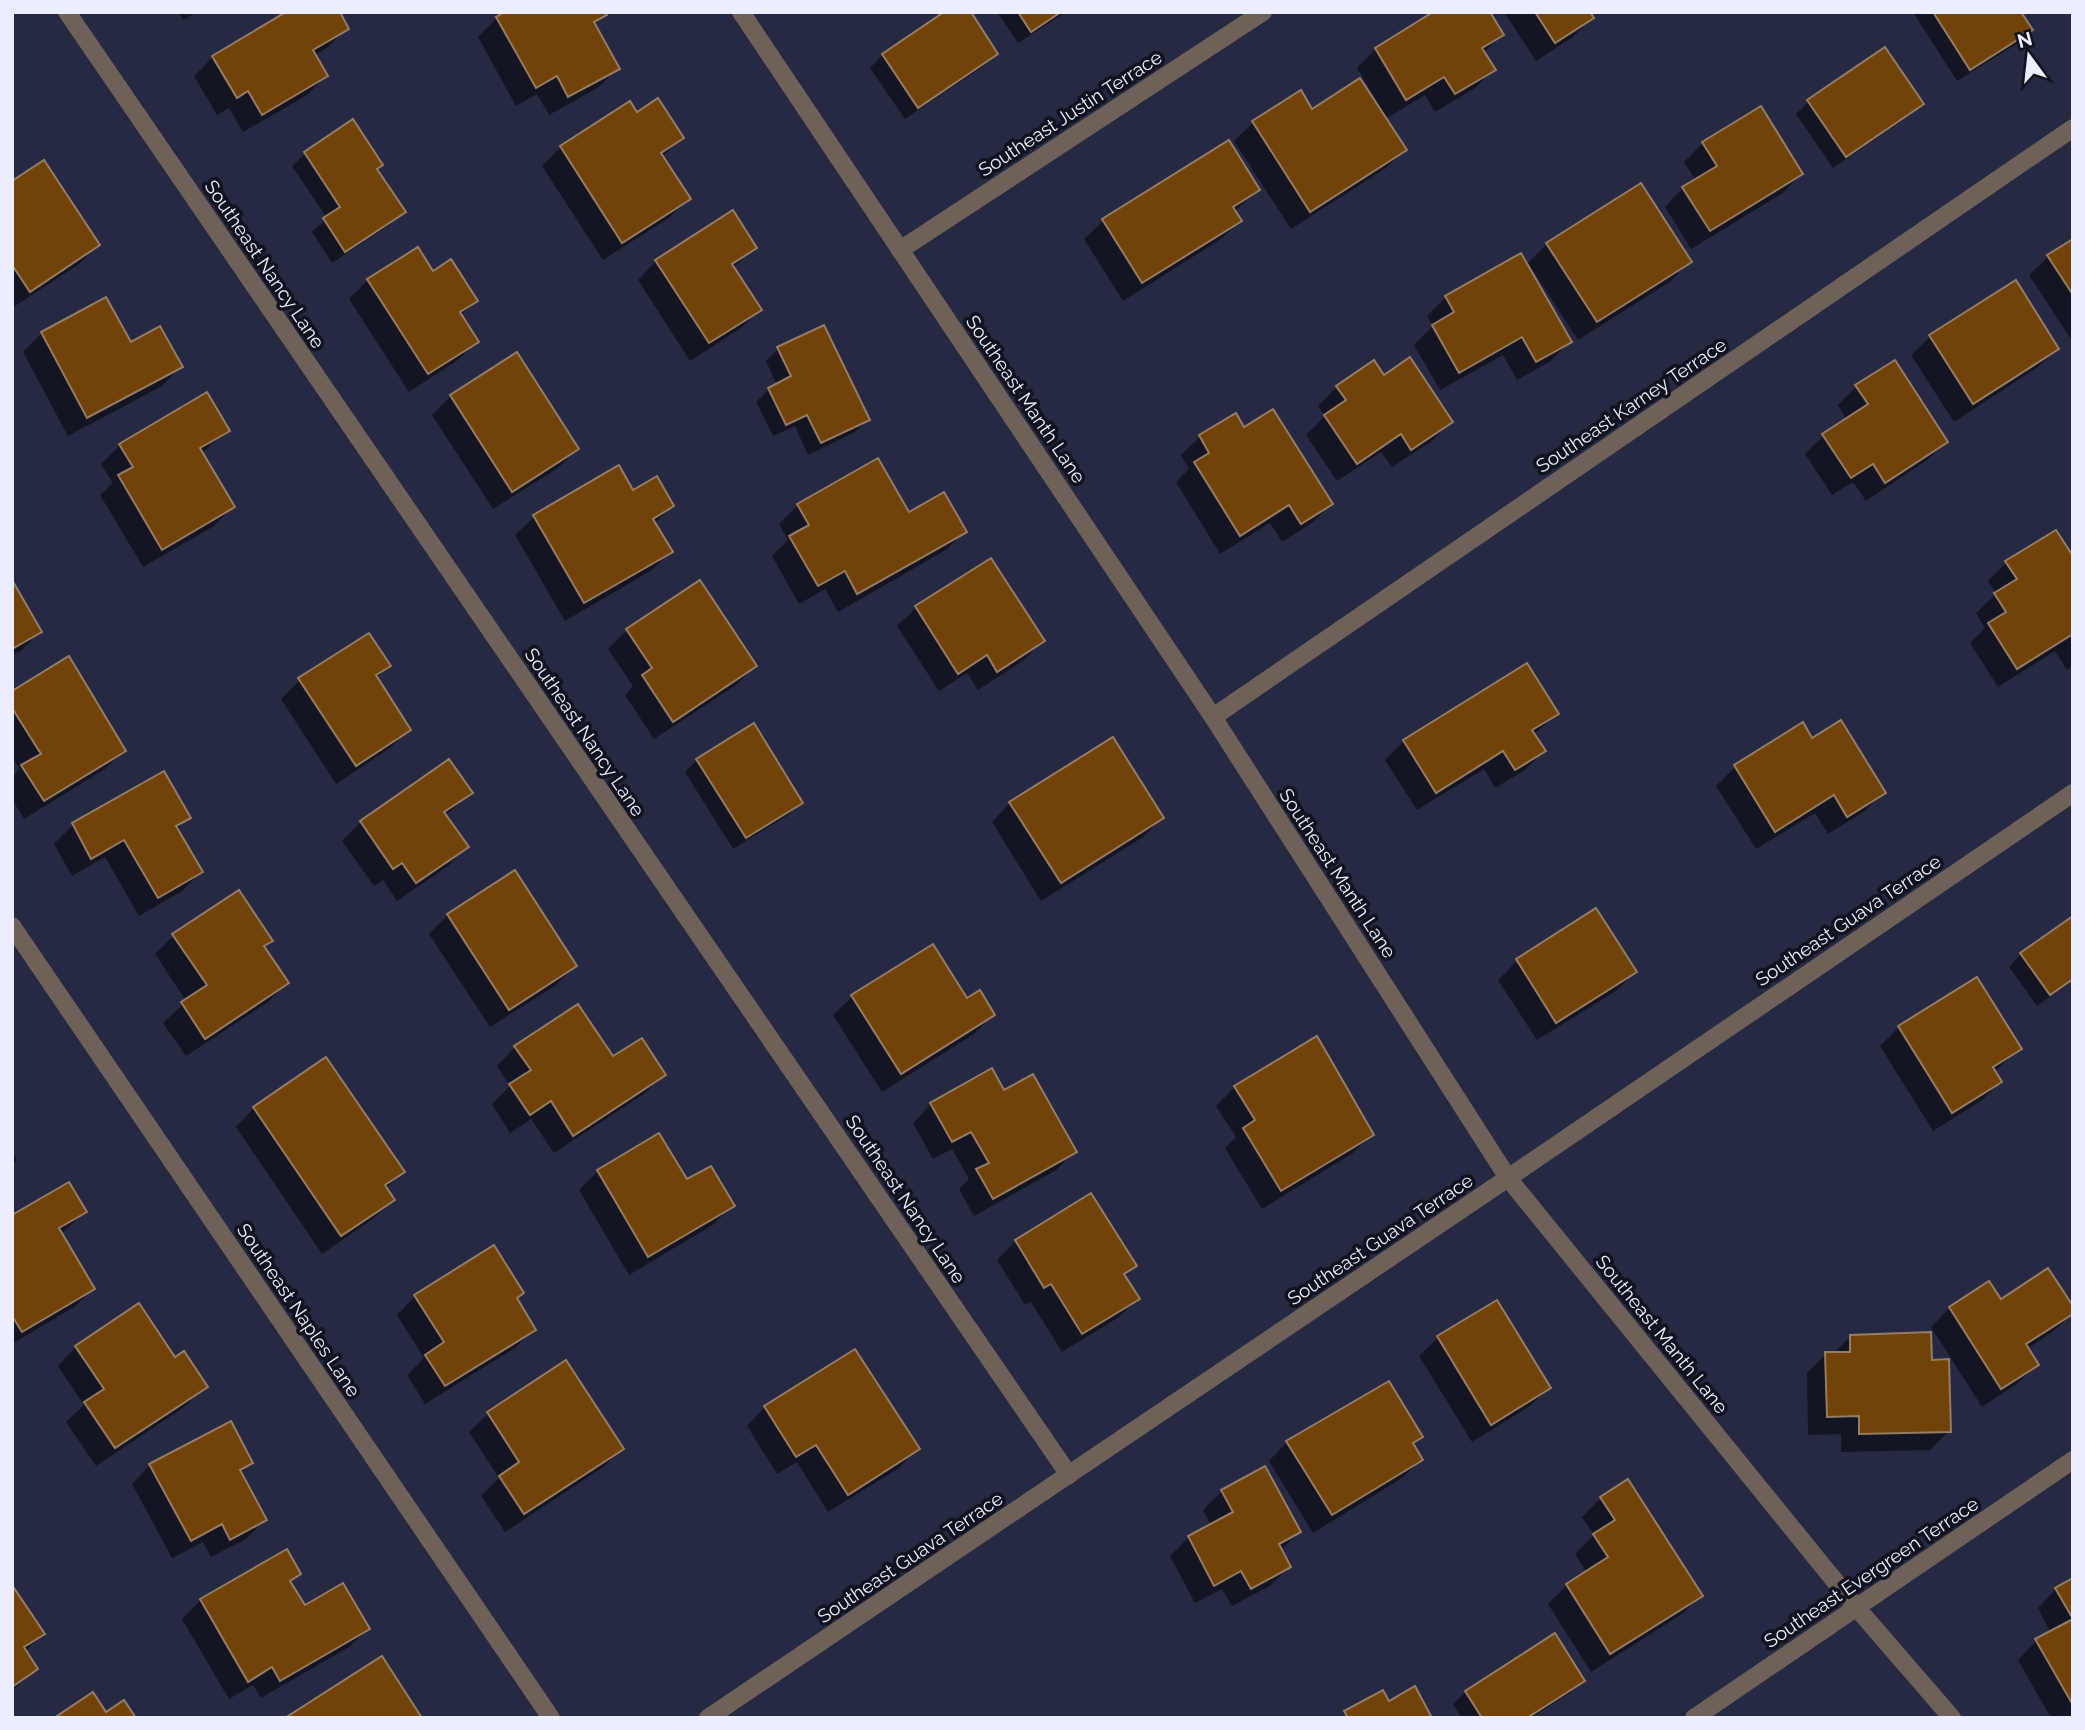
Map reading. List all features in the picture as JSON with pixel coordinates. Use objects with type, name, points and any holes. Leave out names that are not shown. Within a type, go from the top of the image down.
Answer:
[{"type":"street","name":"Southeast Nancy Lane","points":[[67,12],[1069,1475]]},
{"type":"street","name":"Southeast Manth Lane","points":[[740,12],[1213,717],[1508,1178],[1856,1607],[1952,1718]]},
{"type":"street","name":"Southeast Justin Terrace","points":[[900,250],[1263,12]]},
{"type":"street","name":"Southeast Karney Terrace","points":[[1213,717],[2073,128]]},
{"type":"street","name":"Southeast Guava Terrace","points":[[708,1718],[2073,793]]},
{"type":"street","name":"Southeast Naples Lane","points":[[12,926],[551,1718]]},
{"type":"street","name":"Southeast Evergreen Terrace","points":[[1693,1718],[2073,1460]]},
{"type":"building","points":[[286,12],[340,12],[349,29],[313,50],[328,76],[262,115],[248,91],[237,98],[212,56]]},
{"type":"building","points":[[505,12],[605,12],[607,15],[594,22],[620,69],[568,97],[557,76],[536,88],[496,17]]},
{"type":"building","points":[[944,12],[971,12],[998,54],[918,108],[882,54]]},
{"type":"building","points":[[1018,12],[1061,12],[1031,32]]},
{"type":"building","points":[[1433,12],[1490,12],[1504,35],[1482,48],[1496,70],[1455,94],[1444,77],[1406,100],[1375,48]]},
{"type":"building","points":[[1535,12],[1590,12],[1594,18],[1555,43]]},
{"type":"building","points":[[1933,12],[2021,12],[2033,30],[1970,70]]},
{"type":"building","points":[[1885,47],[1924,104],[1846,157],[1807,100]]},
{"type":"building","points":[[1360,78],[1407,150],[1310,212],[1252,121],[1301,90],[1312,109]]},
{"type":"building","points":[[658,98],[684,138],[661,153],[691,199],[622,243],[560,146],[630,101],[637,112]]},
{"type":"building","points":[[1761,106],[1803,174],[1710,231],[1682,187],[1717,166],[1702,142]]},
{"type":"building","points":[[353,119],[383,165],[377,169],[406,212],[345,252],[323,218],[340,207],[304,152]]},
{"type":"building","points":[[1229,140],[1260,190],[1233,207],[1242,221],[1142,283],[1102,219]]},
{"type":"building","points":[[44,160],[100,245],[30,292],[12,265],[12,181]]},
{"type":"building","points":[[1641,183],[1692,262],[1597,322],[1546,243]]},
{"type":"building","points":[[733,210],[757,248],[732,264],[762,310],[709,343],[655,260]]},
{"type":"building","points":[[2073,239],[2073,295],[2047,255]]},
{"type":"building","points":[[418,247],[433,271],[451,259],[478,301],[460,312],[479,342],[428,374],[367,279]]},
{"type":"building","points":[[1521,253],[1572,342],[1536,362],[1522,337],[1459,373],[1432,325],[1454,312],[1445,296]]},
{"type":"building","points":[[2016,280],[2059,349],[1973,404],[1929,335]]},
{"type":"building","points":[[106,297],[131,342],[160,326],[183,367],[87,418],[41,332]]},
{"type":"building","points":[[824,325],[870,420],[821,443],[807,415],[786,425],[768,388],[791,376],[777,347]]},
{"type":"building","points":[[517,352],[579,449],[512,492],[450,395]]},
{"type":"building","points":[[1410,357],[1453,422],[1411,450],[1401,434],[1357,464],[1324,415],[1346,400],[1336,386],[1374,360],[1384,375]]},
{"type":"building","points":[[1895,360],[1948,442],[1885,483],[1873,464],[1851,478],[1822,434],[1868,404],[1855,385]]},
{"type":"building","points":[[207,392],[230,431],[200,448],[235,507],[162,550],[118,475],[133,467],[119,444]]},
{"type":"building","points":[[1273,409],[1333,504],[1301,524],[1289,505],[1240,536],[1194,462],[1209,453],[1199,435],[1236,413],[1244,427]]},
{"type":"building","points":[[878,458],[909,512],[944,492],[967,532],[857,594],[845,571],[818,586],[789,536],[809,525],[797,504]]},
{"type":"building","points":[[619,465],[633,490],[657,476],[674,506],[653,519],[673,552],[584,603],[533,515]]},
{"type":"building","points":[[2056,530],[2073,556],[2073,634],[2017,669],[1988,623],[2006,612],[1994,593],[2017,579],[2005,561]]},
{"type":"building","points":[[991,558],[1045,641],[997,672],[987,655],[958,674],[915,606]]},
{"type":"building","points":[[12,580],[42,632],[12,649]]},
{"type":"building","points":[[700,580],[757,666],[673,722],[642,675],[652,668],[626,629]]},
{"type":"building","points":[[369,633],[391,666],[376,675],[411,730],[356,766],[298,678]]},
{"type":"building","points":[[69,656],[126,751],[44,801],[21,765],[41,754],[12,708],[12,691]]},
{"type":"building","points":[[1527,663],[1559,714],[1532,730],[1546,751],[1515,770],[1503,751],[1436,793],[1403,740]]},
{"type":"building","points":[[1841,720],[1886,793],[1847,817],[1834,795],[1775,832],[1734,765],[1803,722],[1812,738]]},
{"type":"building","points":[[754,723],[803,803],[746,838],[696,759]]},
{"type":"building","points":[[1113,737],[1164,818],[1061,883],[1009,802]]},
{"type":"building","points":[[449,759],[473,793],[444,812],[469,847],[416,883],[402,863],[393,869],[360,821]]},
{"type":"building","points":[[164,771],[191,818],[176,826],[203,872],[158,898],[124,840],[91,859],[72,823]]},
{"type":"building","points":[[515,870],[577,966],[509,1010],[447,914]]},
{"type":"building","points":[[239,890],[273,941],[264,946],[289,983],[205,1039],[181,1002],[207,985],[172,934]]},
{"type":"building","points":[[1596,908],[1637,972],[1556,1023],[1516,959]]},
{"type":"building","points":[[2073,916],[2073,979],[2050,995],[2020,953]]},
{"type":"building","points":[[933,944],[967,998],[980,990],[995,1015],[901,1074],[851,995]]},
{"type":"building","points":[[1977,977],[2022,1049],[1993,1067],[2002,1082],[1952,1113],[1898,1026]]},
{"type":"building","points":[[578,1004],[613,1056],[642,1038],[666,1075],[573,1136],[551,1101],[530,1115],[509,1084],[531,1070],[514,1046]]},
{"type":"building","points":[[1317,1036],[1374,1135],[1281,1191],[1243,1128],[1255,1120],[1234,1086]]},
{"type":"building","points":[[326,1057],[405,1172],[385,1185],[395,1200],[341,1236],[253,1107]]},
{"type":"building","points":[[992,1068],[1004,1090],[1033,1074],[1077,1152],[993,1199],[976,1169],[989,1163],[971,1132],[952,1142],[930,1103]]},
{"type":"building","points":[[659,1133],[687,1179],[711,1166],[735,1206],[648,1257],[597,1170]]},
{"type":"building","points":[[69,1182],[87,1212],[59,1228],[95,1289],[22,1332],[12,1316],[12,1215]]},
{"type":"building","points":[[1091,1193],[1137,1266],[1124,1274],[1140,1299],[1082,1334],[1051,1284],[1044,1288],[1015,1240]]},
{"type":"building","points":[[494,1245],[524,1293],[517,1298],[536,1330],[445,1386],[425,1355],[444,1342],[414,1295]]},
{"type":"building","points":[[2048,1268],[2073,1306],[2073,1314],[2026,1344],[2039,1365],[2001,1389],[1949,1307],[1989,1281],[2001,1299]]},
{"type":"building","points":[[1497,1300],[1551,1388],[1491,1425],[1437,1336]]},
{"type":"building","points":[[139,1303],[175,1357],[184,1351],[208,1387],[115,1448],[84,1402],[104,1389],[75,1346]]},
{"type":"building","points":[[1931,1332],[1932,1360],[1949,1359],[1951,1432],[1859,1434],[1859,1416],[1827,1417],[1825,1352],[1850,1352],[1850,1335]]},
{"type":"building","points":[[855,1349],[920,1449],[848,1495],[816,1445],[796,1457],[764,1406]]},
{"type":"building","points":[[566,1360],[624,1449],[524,1514],[499,1476],[519,1462],[487,1412]]},
{"type":"building","points":[[1389,1381],[1423,1437],[1413,1443],[1423,1460],[1332,1515],[1286,1441]]},
{"type":"building","points":[[231,1421],[253,1463],[240,1470],[267,1520],[230,1540],[222,1524],[191,1541],[149,1464]]},
{"type":"building","points":[[1265,1466],[1301,1532],[1279,1544],[1291,1567],[1251,1589],[1241,1571],[1214,1586],[1188,1536],[1233,1512],[1221,1490]]},
{"type":"building","points":[[1628,1479],[1703,1596],[1610,1654],[1566,1584],[1608,1557],[1593,1534],[1615,1520],[1600,1497]]},
{"type":"building","points":[[287,1549],[301,1574],[290,1581],[305,1605],[343,1583],[370,1629],[280,1681],[272,1667],[248,1682],[200,1599]]},
{"type":"building","points":[[2073,1578],[2073,1619],[2055,1588]]},
{"type":"building","points":[[12,1585],[45,1634],[24,1647],[38,1669],[12,1687]]},
{"type":"building","points":[[2073,1619],[2073,1705],[2035,1639]]},
{"type":"building","points":[[1555,1633],[1585,1681],[1527,1718],[1482,1718],[1465,1691]]},
{"type":"building","points":[[382,1656],[422,1718],[285,1718]]},
{"type":"building","points":[[1415,1686],[1432,1718],[1348,1718],[1344,1711],[1383,1690],[1389,1701]]},
{"type":"building","points":[[93,1692],[106,1712],[124,1700],[136,1718],[54,1718]]}]
